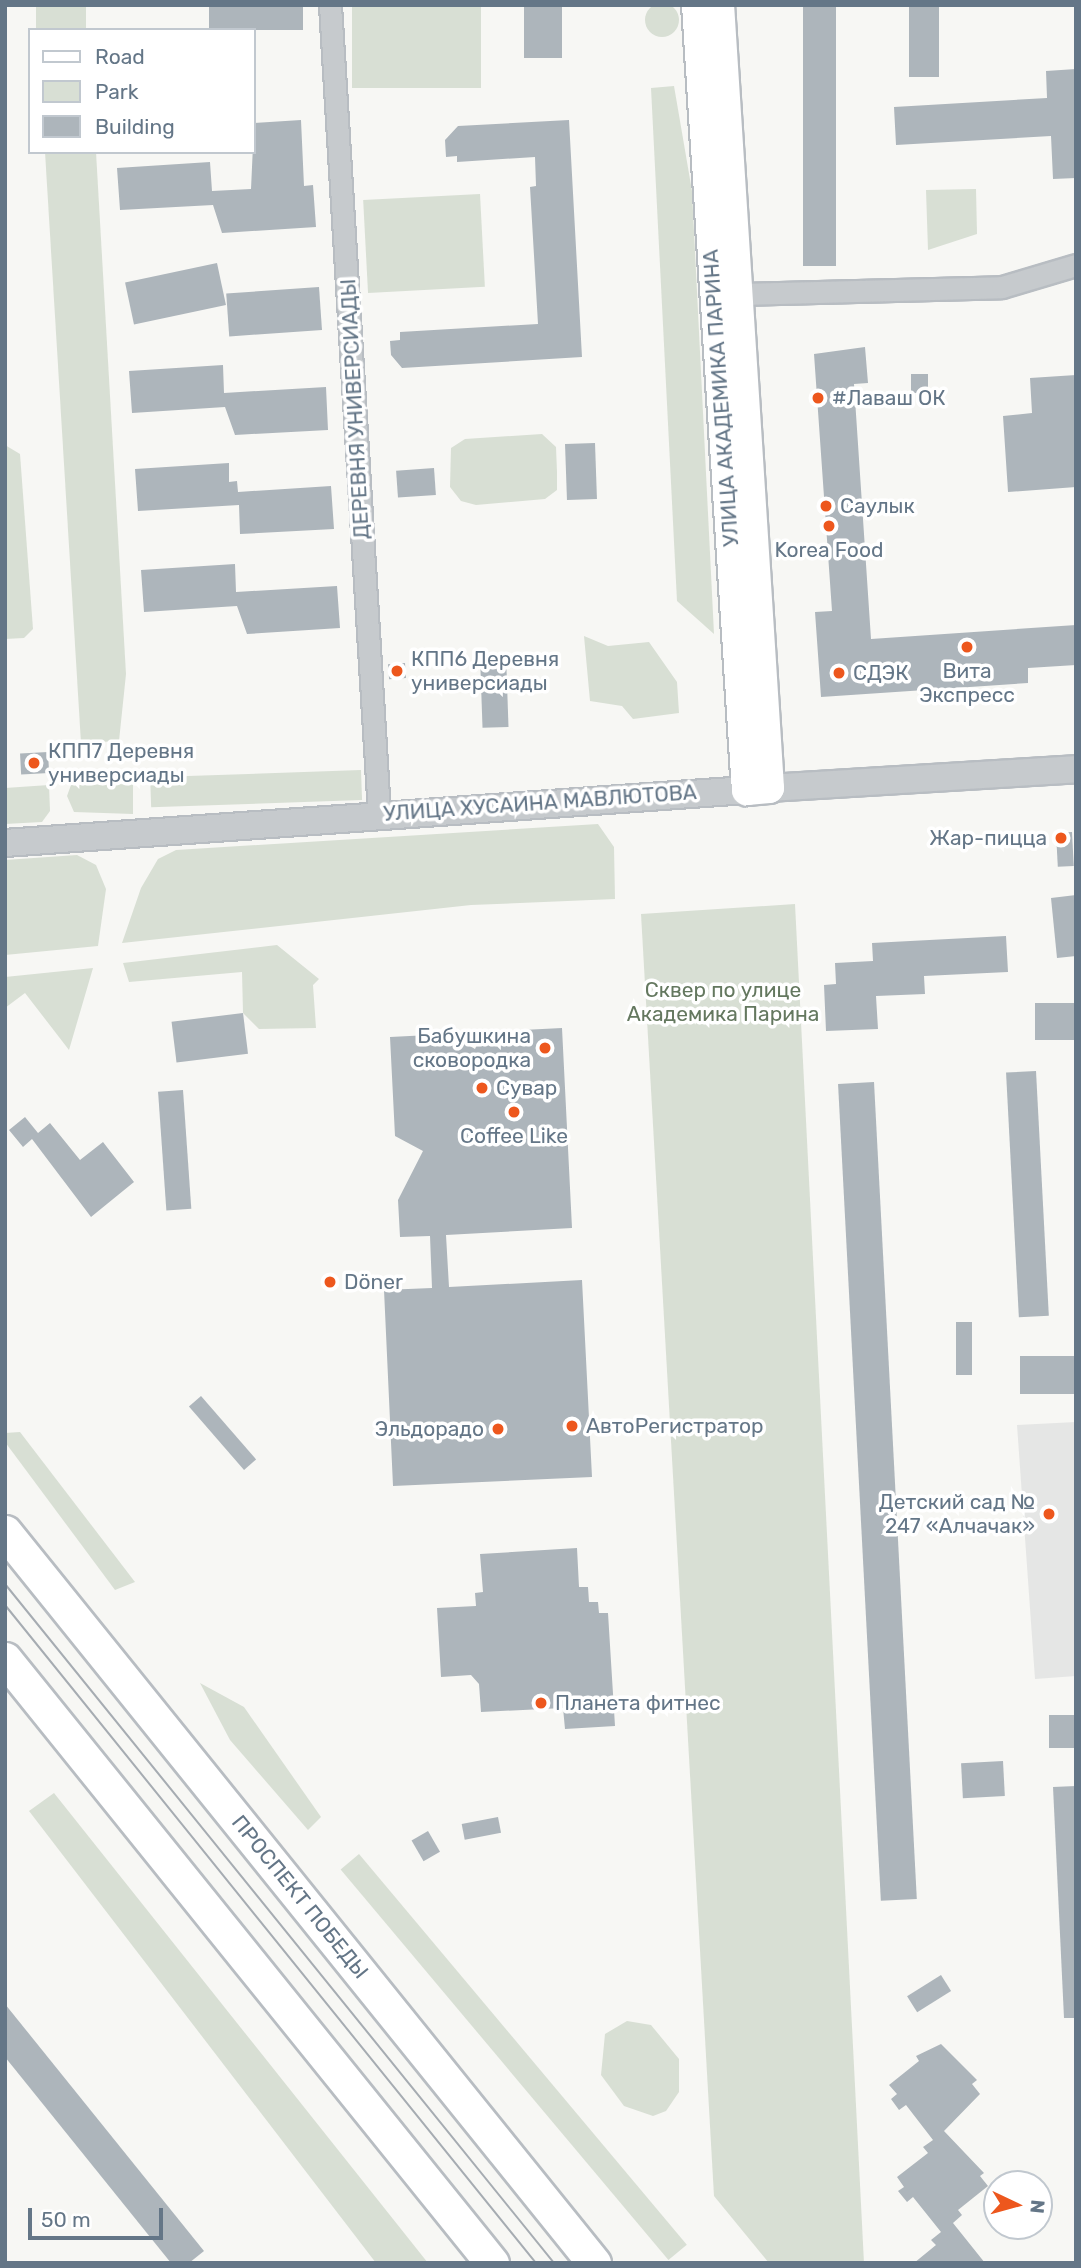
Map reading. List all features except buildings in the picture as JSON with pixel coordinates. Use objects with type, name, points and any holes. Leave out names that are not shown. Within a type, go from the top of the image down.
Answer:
[{"type":"main road","name":"УЛИЦА АКАДЕМИКА ПАРИНА","points":[[697,5],[727,295]]},
{"type":"main road","name":"УЛИЦА АКАДЕМИКА ПАРИНА","points":[[719,5],[727,295],[758,789]]},
{"type":"main road","name":"ПРОСПЕКТ ПОБЕДЫ","points":[[5,1532],[594,2263]]},
{"type":"main road","points":[[5,1659],[492,2263]]},
{"type":"street","name":"ДЕРЕВНЯ УНИВЕРСИАДЫ","points":[[330,5],[379,813]]},
{"type":"street","points":[[727,295],[1002,287],[1076,265]]},
{"type":"street","name":"УЛИЦА ХУСАИНА МАВЛЮТОВА","points":[[5,843],[379,813],[1076,769]]},
{"type":"shaded area","name":"Детский сад № 247 «Алчачак»","points":[[1076,1422],[1076,1676],[1035,1679],[1017,1425]]},
{"type":"green space","points":[[662,3],[674,8],[679,20],[674,32],[662,37],[650,32],[645,20],[650,8]]},
{"type":"green space","points":[[36,5],[86,5],[86,28],[36,28]]},
{"type":"green space","points":[[352,5],[481,5],[481,88],[352,88]]},
{"type":"green space","points":[[674,86],[692,191],[714,634],[677,601],[651,88]]},
{"type":"green space","points":[[45,154],[96,154],[126,674],[119,741],[81,743]]},
{"type":"green space","points":[[976,189],[977,234],[928,250],[926,190]]},
{"type":"green space","points":[[480,194],[485,287],[368,293],[363,200]]},
{"type":"green space","points":[[542,434],[556,447],[557,490],[545,499],[476,505],[461,501],[450,487],[451,448],[465,439]]},
{"type":"green space","points":[[5,445],[20,454],[33,629],[24,638],[5,639]]},
{"type":"green space","points":[[584,636],[608,646],[649,642],[677,682],[679,713],[633,719],[622,706],[590,701]]},
{"type":"green space","points":[[361,770],[362,800],[151,807],[150,777]]},
{"type":"green space","points":[[133,784],[133,814],[74,812],[67,796],[71,785]]},
{"type":"green space","points":[[49,785],[50,811],[42,822],[5,824],[5,788]]},
{"type":"green space","points":[[598,824],[614,847],[615,899],[471,905],[122,943],[141,888],[158,859],[176,850]]},
{"type":"green space","points":[[77,855],[96,865],[106,889],[98,946],[5,955],[5,860]]},
{"type":"green space","name":"Сквер по улице Академика Парина","points":[[795,904],[864,2263],[769,2263],[714,2196],[641,914]]},
{"type":"green space","points":[[277,945],[319,979],[313,985],[316,1028],[259,1029],[243,1013],[242,972],[129,982],[123,963]]},
{"type":"green space","points":[[93,968],[69,1050],[25,993],[5,1008],[5,977]]},
{"type":"green space","points":[[20,1432],[135,1582],[115,1590],[5,1442],[5,1433]]},
{"type":"green space","points":[[200,1683],[244,1707],[321,1817],[308,1830],[230,1740]]},
{"type":"green space","points":[[54,1793],[428,2263],[376,2263],[29,1811]]},
{"type":"green space","points":[[359,1854],[687,2245],[668,2260],[341,1869]]},
{"type":"green space","points":[[627,2021],[651,2025],[679,2059],[679,2092],[666,2111],[653,2116],[624,2106],[601,2075],[605,2034]]},
{"type":"tram line","points":[[5,1584],[554,2263]]},
{"type":"tram line","points":[[5,1605],[536,2263]]},
{"type":"place","name":"#Лаваш ОК","points":[[818,398]]},
{"type":"place","name":"Саулык","points":[[826,506]]},
{"type":"place","name":"Korea Food","points":[[829,526]]},
{"type":"place","name":"Вита Экспресс","points":[[967,647]]},
{"type":"place","name":"КПП6 Деревня универсиады","points":[[397,671]]},
{"type":"place","name":"СДЭК","points":[[839,673]]},
{"type":"place","name":"КПП7 Деревня универсиады","points":[[34,763]]},
{"type":"place","name":"Жар-пицца","points":[[1061,838]]},
{"type":"place","name":"Бабушкина сковородка","points":[[545,1048]]},
{"type":"place","name":"Сувар","points":[[482,1088]]},
{"type":"place","name":"Coffee Like","points":[[514,1112]]},
{"type":"place","name":"Döner","points":[[330,1282]]},
{"type":"place","name":"АвтоРегистратор","points":[[572,1426]]},
{"type":"place","name":"Эльдорадо","points":[[498,1429]]},
{"type":"place","name":"Детский сад № 247 «Алчачак»","points":[[1049,1514]]},
{"type":"place","name":"Планета фитнес","points":[[541,1703]]}]
